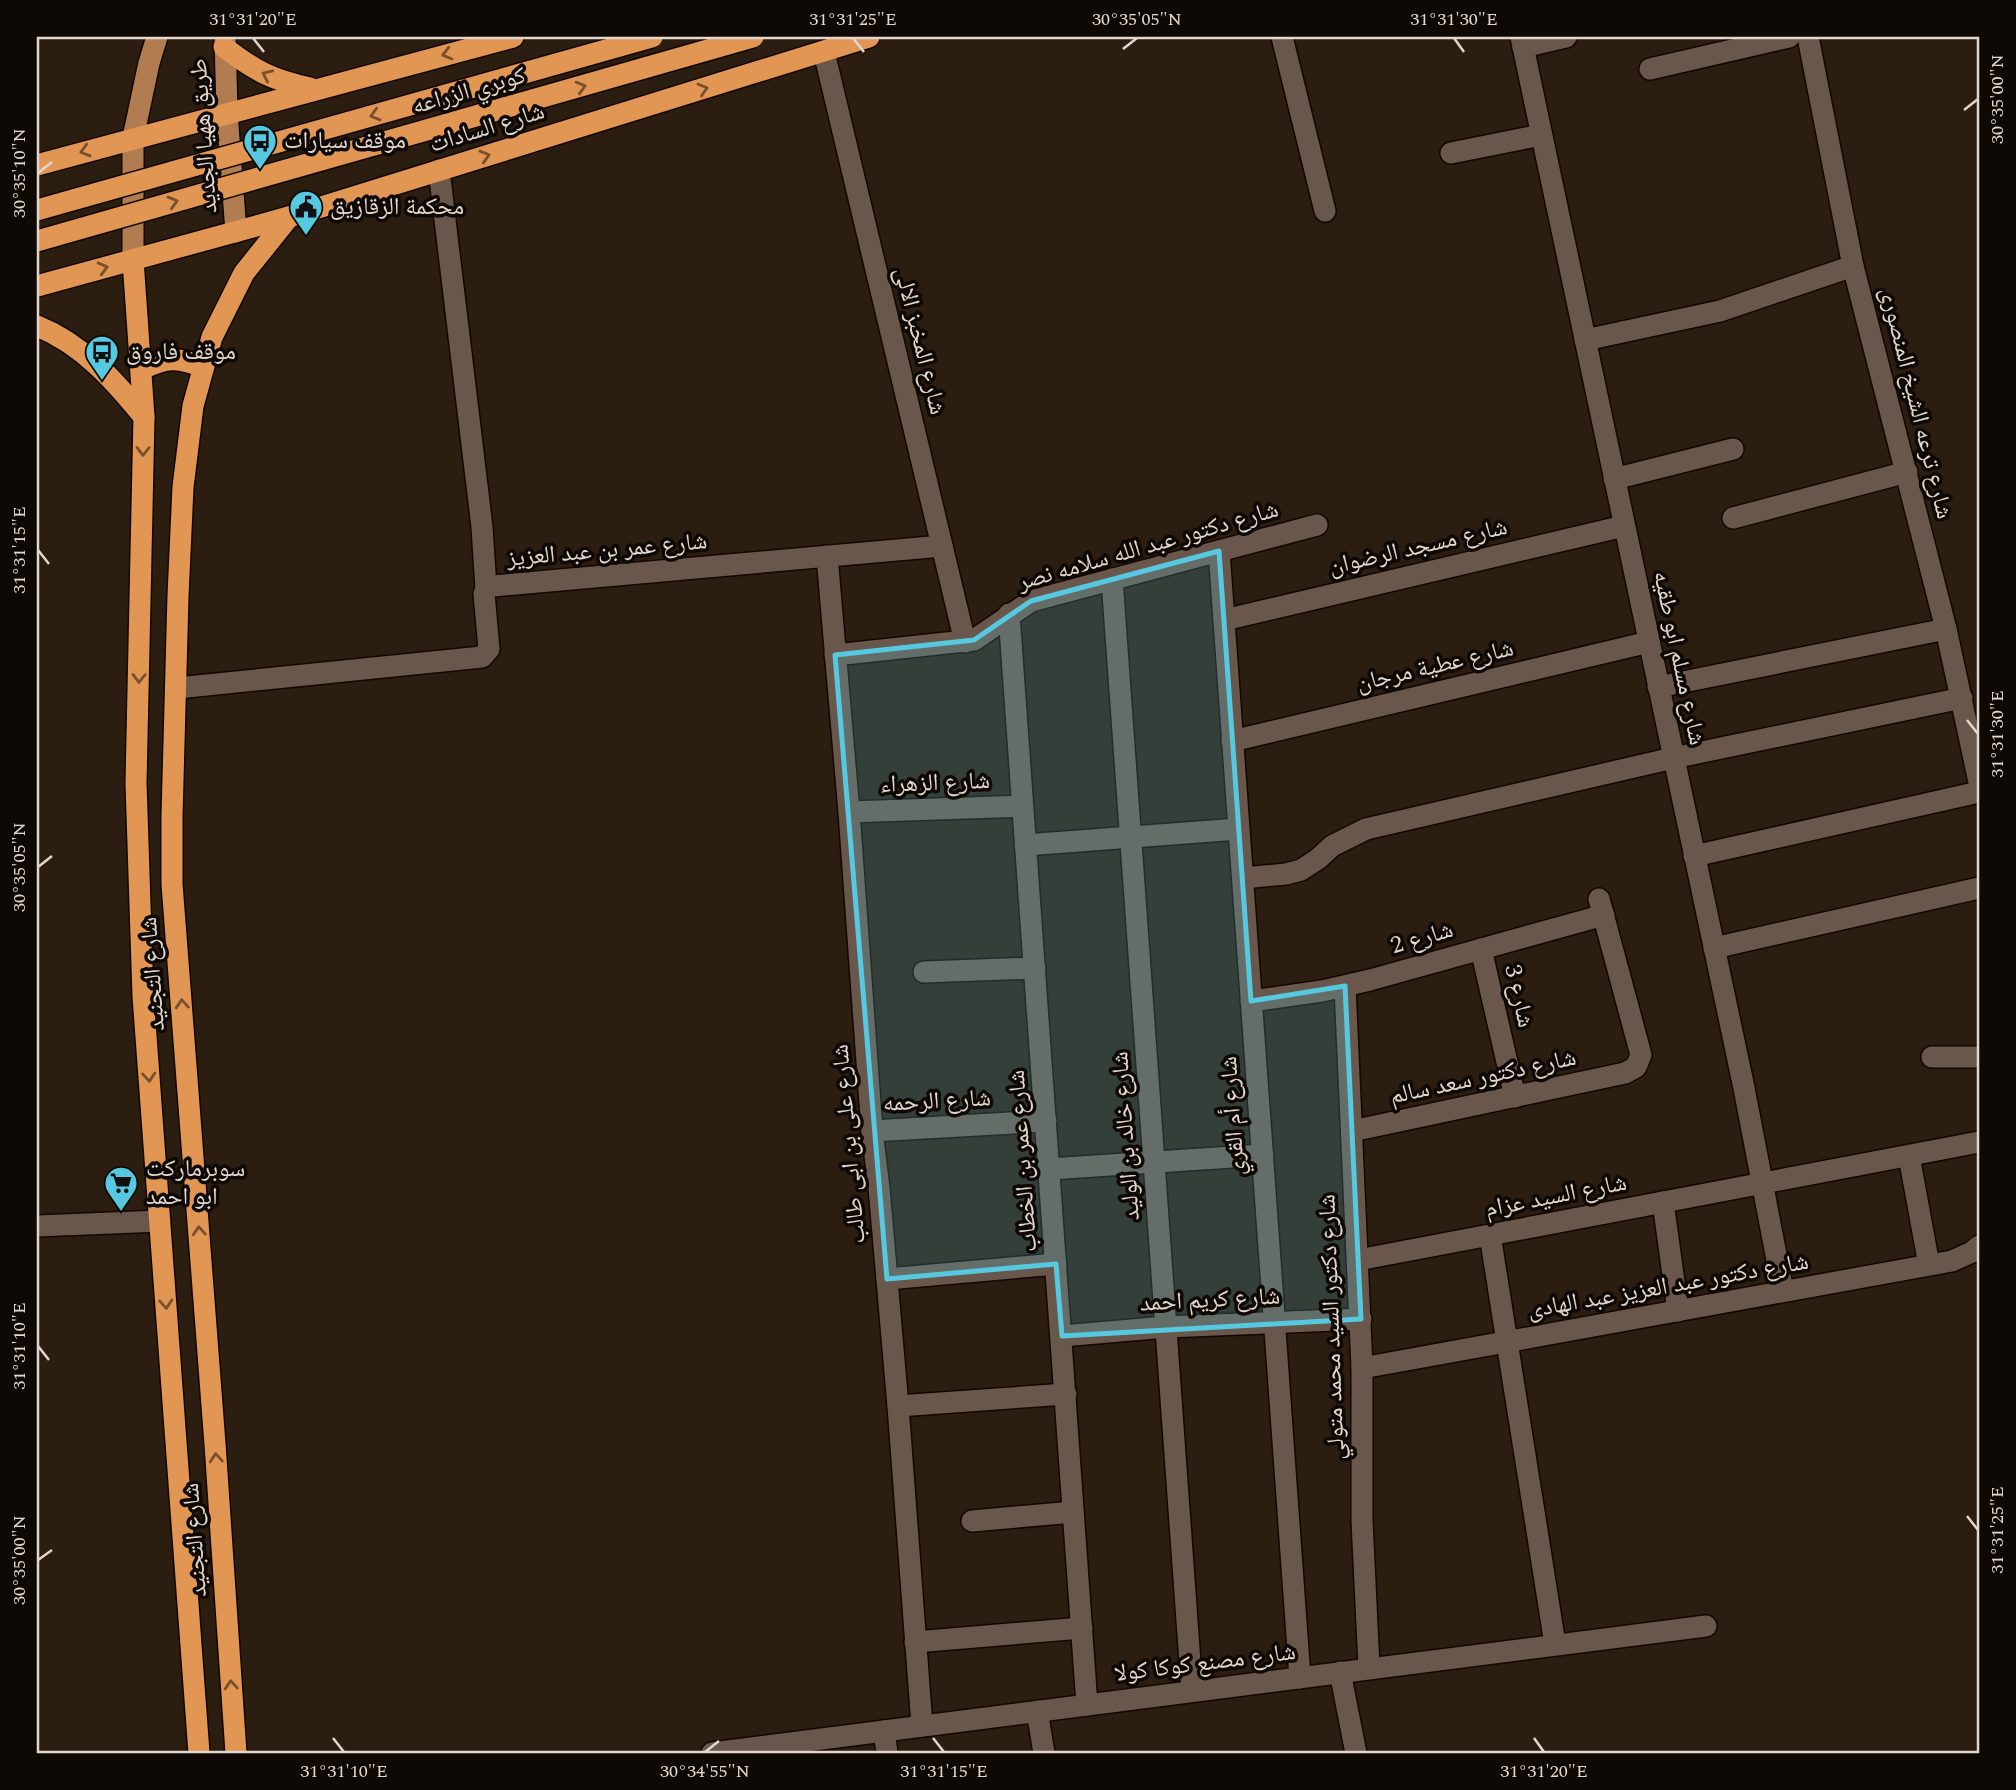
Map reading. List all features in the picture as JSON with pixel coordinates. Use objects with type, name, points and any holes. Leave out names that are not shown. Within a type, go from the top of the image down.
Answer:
[{"type":"highway","points":[[37,165],[513,37]]},
{"type":"highway","name":"كوبري الزراعه","points":[[37,210],[652,37]]},
{"type":"highway","name":"كوبري الزراعه","points":[[37,241],[753,37]]},
{"type":"highway","name":"شارع السادات","points":[[37,286],[289,217],[869,37]]},
{"type":"highway","points":[[225,42],[251,68],[282,82],[316,90]]},
{"type":"highway","name":"شارع التجنيد","points":[[236,1753],[172,884],[183,487],[193,406],[212,337],[244,273],[289,217]]},
{"type":"highway","name":"شارع التجنيد","points":[[133,260],[144,417],[136,821],[143,996],[199,1753]]},
{"type":"highway","points":[[37,326],[83,352],[114,381],[144,417]]},
{"type":"highway","points":[[142,369],[162,360],[183,359],[203,367]]},
{"type":"highway","points":[[156,1174],[194,1170]]},
{"type":"main road","name":"طريق ههيا الجديد","points":[[133,260],[132,138],[157,37]]},
{"type":"main road","name":"طريق ههيا الجديد","points":[[225,42],[227,113],[236,232]]},
{"type":"street","points":[[1282,37],[1325,211]]},
{"type":"street","points":[[1522,42],[1566,37]]},
{"type":"street","points":[[1650,69],[1789,37]]},
{"type":"street","name":"شارع ترعه الشيخ المنصورى","points":[[1808,37],[1853,267],[1946,629],[1979,782]]},
{"type":"street","name":"شارع مسلم ابو طقيه","points":[[1522,42],[1695,856],[1783,1292]]},
{"type":"street","name":"شارع المخبز الالى","points":[[824,52],[965,642]]},
{"type":"street","points":[[1451,153],[1541,135]]},
{"type":"street","points":[[439,170],[482,527],[486,589]]},
{"type":"street","points":[[1585,340],[1720,312],[1853,267]]},
{"type":"street","points":[[1614,479],[1733,449]]},
{"type":"street","points":[[1733,517],[1907,472]]},
{"type":"street","name":"شارع دكتور عبد الله سلامه نصر","points":[[835,655],[965,642],[979,638],[1009,614],[1031,601],[1317,525]]},
{"type":"street","name":"شارع مسجد الرضوان","points":[[1224,620],[1624,526]]},
{"type":"street","name":"شارع عمر بن عبد العزيز","points":[[177,688],[482,657],[489,649],[483,599],[486,589],[493,586],[943,546]]},
{"type":"street","name":"شارع أم القري","points":[[1219,551],[1300,1678]]},
{"type":"street","name":"شارع على بن ابى طالب","points":[[827,556],[922,1726]]},
{"type":"street","name":"شارع خالد بن الوليد","points":[[1112,579],[1192,1690]]},
{"type":"street","name":"شارع عمر بن الخطاب","points":[[1009,614],[1087,1705]]},
{"type":"street","points":[[1658,687],[1946,629]]},
{"type":"street","name":"شارع عطية مرجان","points":[[1233,741],[1649,642]]},
{"type":"street","points":[[1242,878],[1301,870],[1332,846],[1366,828],[1673,758],[1962,698]]},
{"type":"street","points":[[1695,856],[1979,792]]},
{"type":"street","name":"شارع الزهراء","points":[[849,812],[1022,806]]},
{"type":"street","points":[[1025,845],[1239,829]]},
{"type":"street","points":[[1714,948],[1979,888]]},
{"type":"street","name":"شارع 2","points":[[1251,1001],[1345,986],[1481,949],[1601,907],[1641,1055],[1636,1067],[1625,1073]]},
{"type":"street","name":"شارع 3","points":[[1481,949],[1515,1097]]},
{"type":"street","points":[[924,972],[1035,968]]},
{"type":"street","name":"شارع دكتور السيد محمد متولي","points":[[1345,986],[1363,1368],[1362,1520],[1369,1667]]},
{"type":"street","points":[[1932,1057],[1979,1057]]},
{"type":"street","name":"شارع دكتور سعد سالم","points":[[1352,1131],[1625,1073]]},
{"type":"street","name":"شارع الرحمه","points":[[872,1131],[1046,1121]]},
{"type":"street","name":"شارع السيد عزام","points":[[1358,1260],[1979,1142]]},
{"type":"street","points":[[1049,1169],[1263,1155]]},
{"type":"street","points":[[1909,1156],[1929,1265]]},
{"type":"street","points":[[1663,1202],[1678,1311]]},
{"type":"street","points":[[37,1226],[160,1221]]},
{"type":"street","points":[[1490,1235],[1555,1644]]},
{"type":"street","name":"شارع دكتور عبد العزيز عبد الهادى","points":[[1363,1368],[1952,1261],[1979,1246]]},
{"type":"street","points":[[887,1279],[1056,1264]]},
{"type":"street","name":"شارع كريم احمد","points":[[1062,1336],[1166,1327],[1361,1319]]},
{"type":"street","points":[[898,1406],[1066,1394]]},
{"type":"street","points":[[972,1521],[1073,1512]]},
{"type":"street","name":"شارع مصنع كوكا كولا","points":[[712,1753],[1706,1626]]},
{"type":"street","points":[[915,1642],[1082,1628]]},
{"type":"street","points":[[1340,1672],[1356,1753]]},
{"type":"street","points":[[1037,1711],[1044,1753]]},
{"type":"street","points":[[884,1731],[887,1753]]},
{"type":"highlighted area","points":[[1219,551],[1251,1001],[1345,986],[1361,1319],[1062,1336],[1056,1264],[887,1279],[835,655],[974,640],[1031,601]]},
{"type":"place","name":"موقف سيارات","points":[[260,171]]},
{"type":"place","name":"محكمة الزقازيق","points":[[306,237]]},
{"type":"place","name":"موقف فاروق","points":[[102,382]]},
{"type":"place","name":"سوبرماركت ابو احمد","points":[[121,1213]]}]
